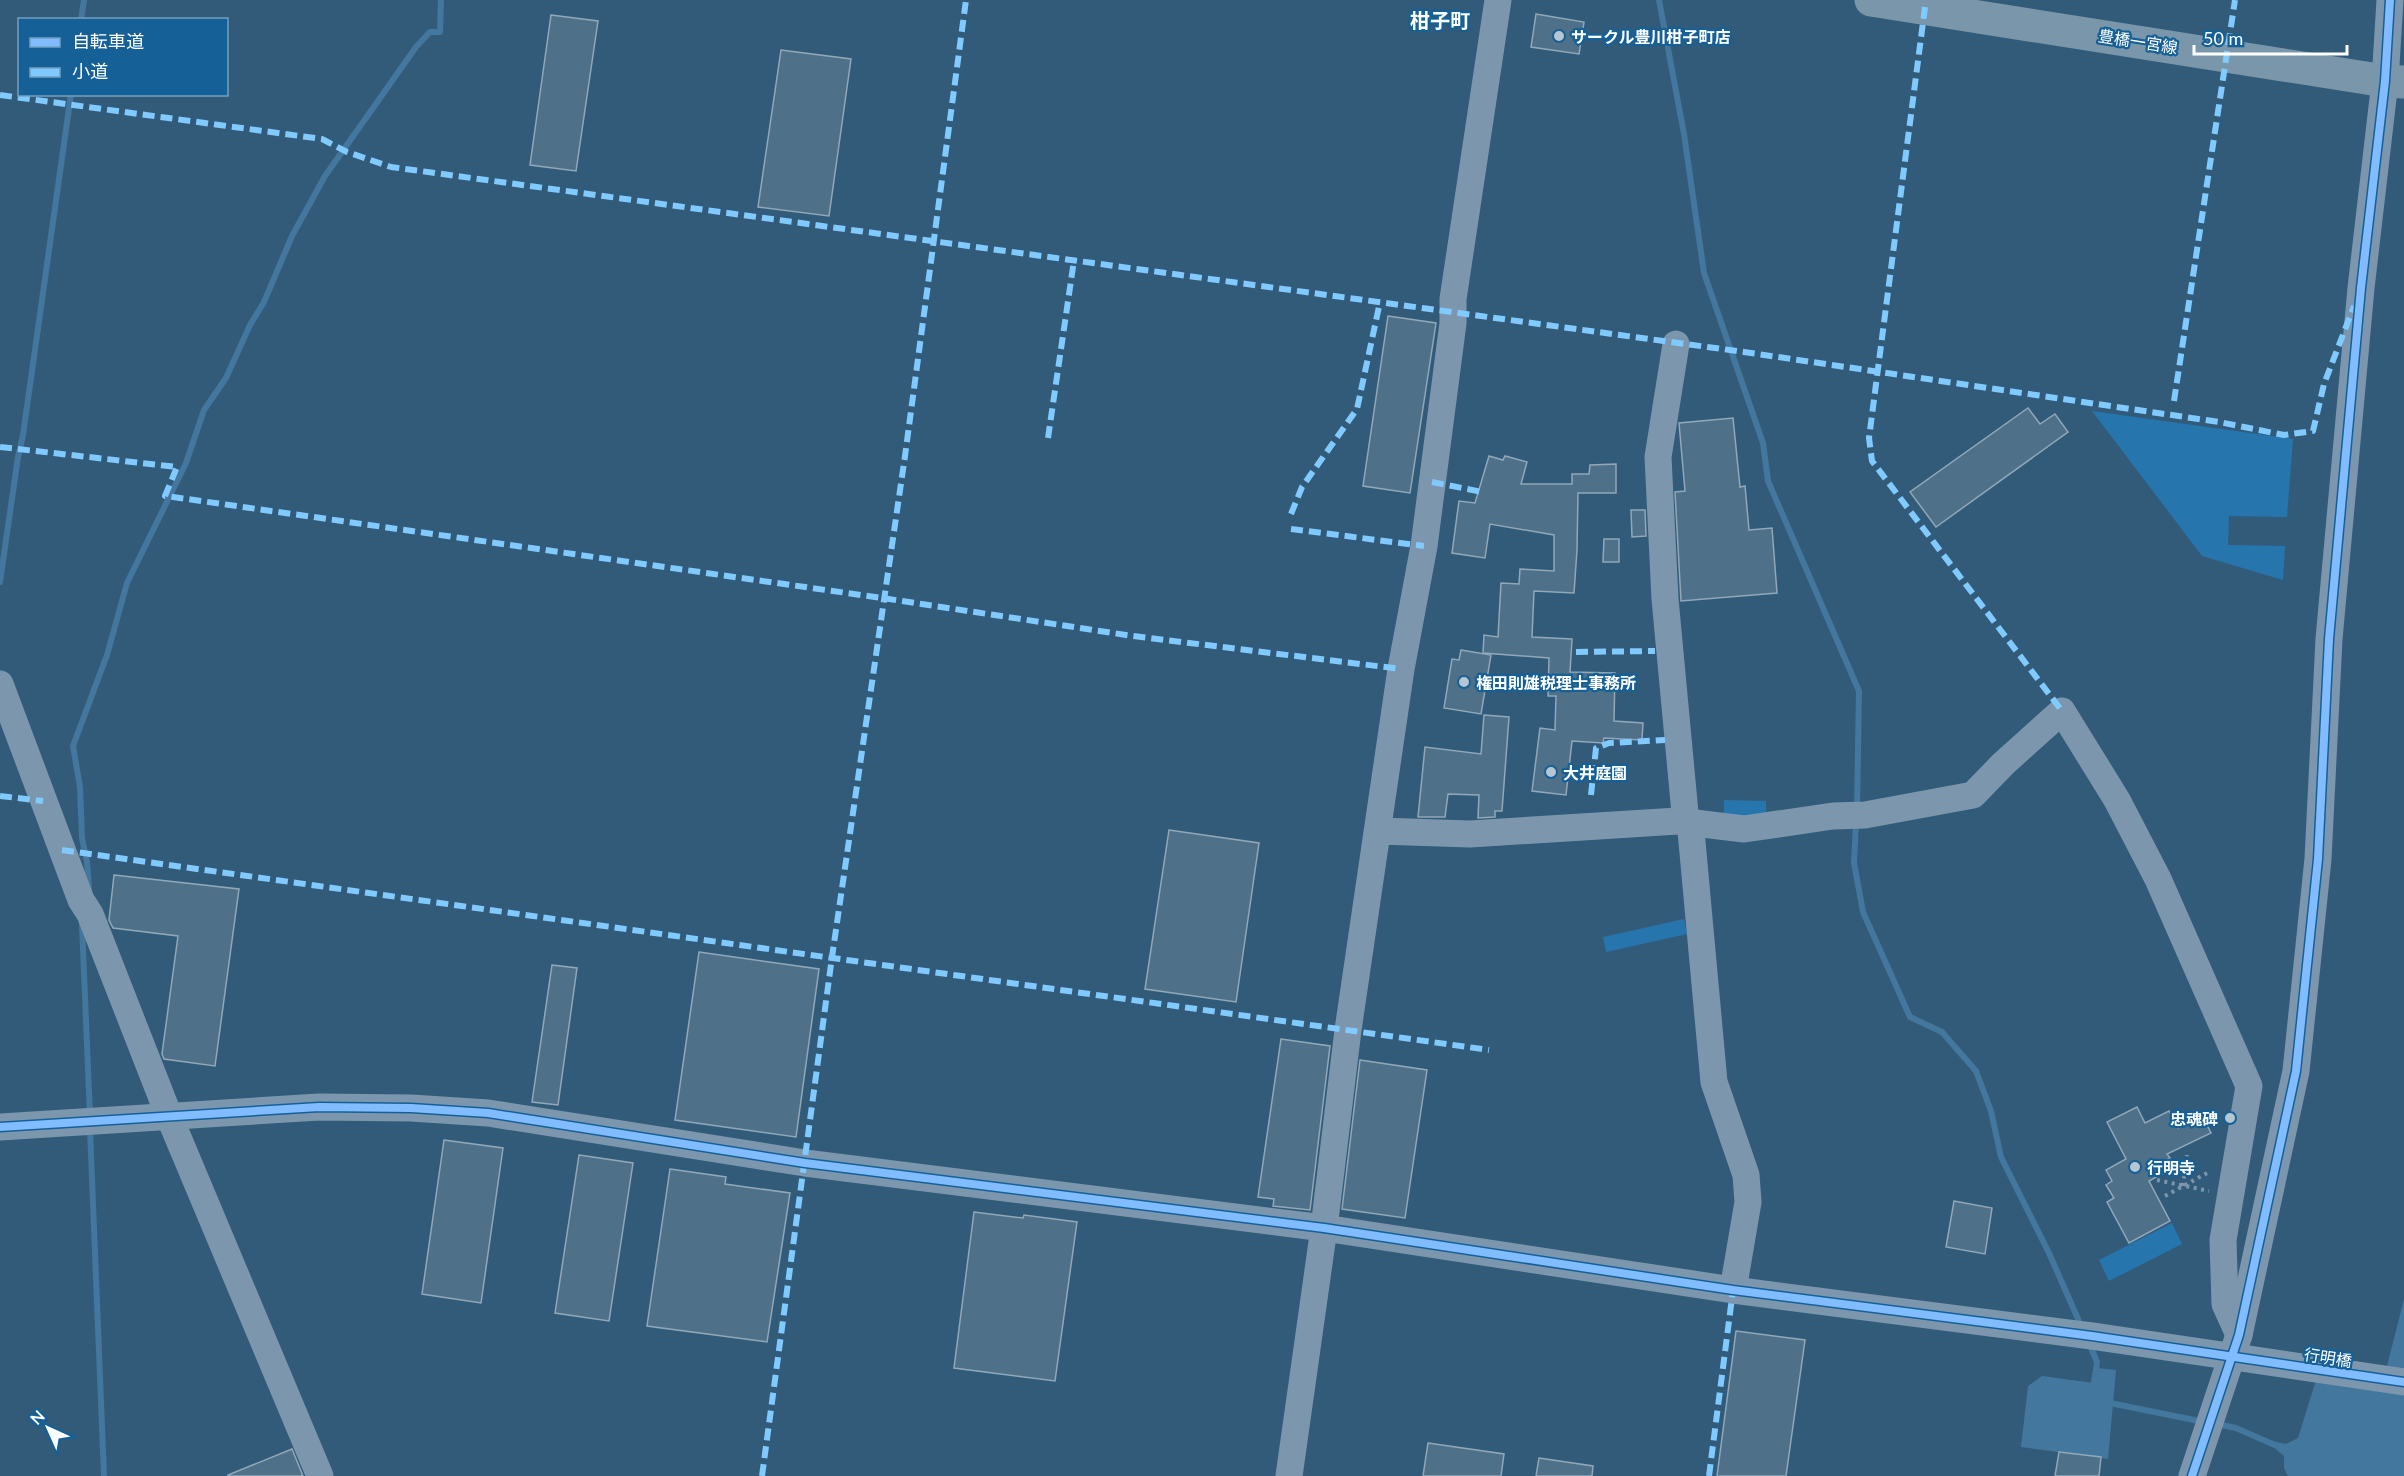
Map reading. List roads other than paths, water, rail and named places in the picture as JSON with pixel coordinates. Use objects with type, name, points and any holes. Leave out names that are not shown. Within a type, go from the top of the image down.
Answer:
[{"type":"main road","name":"豊橋一宮線","points":[[1871,0],[1926,4],[2395,82]]},
{"type":"street","points":[[1289,1476],[1324,1228],[1348,1030],[1401,669],[1424,546],[1453,323],[1453,299],[1498,0]]},
{"type":"street","points":[[2192,1476],[2240,1350],[2296,1071],[2318,860],[2329,639],[2361,288],[2395,82],[2390,0]]},
{"type":"street","points":[[1676,344],[1658,457],[1665,599],[1685,813],[1691,831],[1714,1082],[1746,1175],[1748,1202],[1733,1290]]},
{"type":"street","points":[[0,684],[85,907],[169,1116],[320,1476]]},
{"type":"street","points":[[1378,831],[1470,834],[1678,821],[1744,829],[1856,816],[1973,795],[2003,764],[2062,711],[2117,800],[2158,879],[2249,1086],[2223,1240],[2226,1304],[2240,1350]]},
{"type":"street","name":"行明橋","points":[[0,1127],[319,1107],[411,1108],[489,1113],[805,1163],[1324,1228],[1733,1290],[2085,1336],[2240,1350],[2404,1382]]},
{"type":"waterway","points":[[81,18],[84,0]]},
{"type":"waterway","points":[[89,889],[82,838],[80,787],[73,746],[107,655],[127,583],[186,463],[204,410],[226,378],[250,325],[264,302],[292,236],[325,176],[416,47],[430,32],[440,32],[441,0]]},
{"type":"waterway","points":[[1659,0],[1684,134],[1704,273],[1763,443],[1768,481],[1859,691],[1857,809]]},
{"type":"waterway","points":[[0,582],[71,96]]},
{"type":"waterway","points":[[1856,822],[1854,863],[1863,912],[1910,1017],[1942,1032],[1976,1071],[1991,1111],[2001,1157],[2049,1253],[2082,1328]]},
{"type":"waterway","points":[[82,925],[90,1116]]},
{"type":"waterway","points":[[90,1129],[104,1476]]},
{"type":"waterway","points":[[2089,1343],[2097,1362],[2093,1390]]},
{"type":"waterway","points":[[2105,1402],[2204,1422]]},
{"type":"waterway","points":[[2217,1424],[2236,1428],[2277,1446]]},
{"type":"place","name":"サークル豊川柑子町店","points":[[1559,36]]},
{"type":"place","name":"権田則雄税理士事務所","points":[[1464,682]]},
{"type":"place","name":"大井庭園","points":[[1551,772]]},
{"type":"place","name":"忠魂碑","points":[[2230,1118]]},
{"type":"place","name":"行明寺","points":[[2135,1167]]},
{"type":"district","name":"柑子町","points":[[1440,20]]}]
